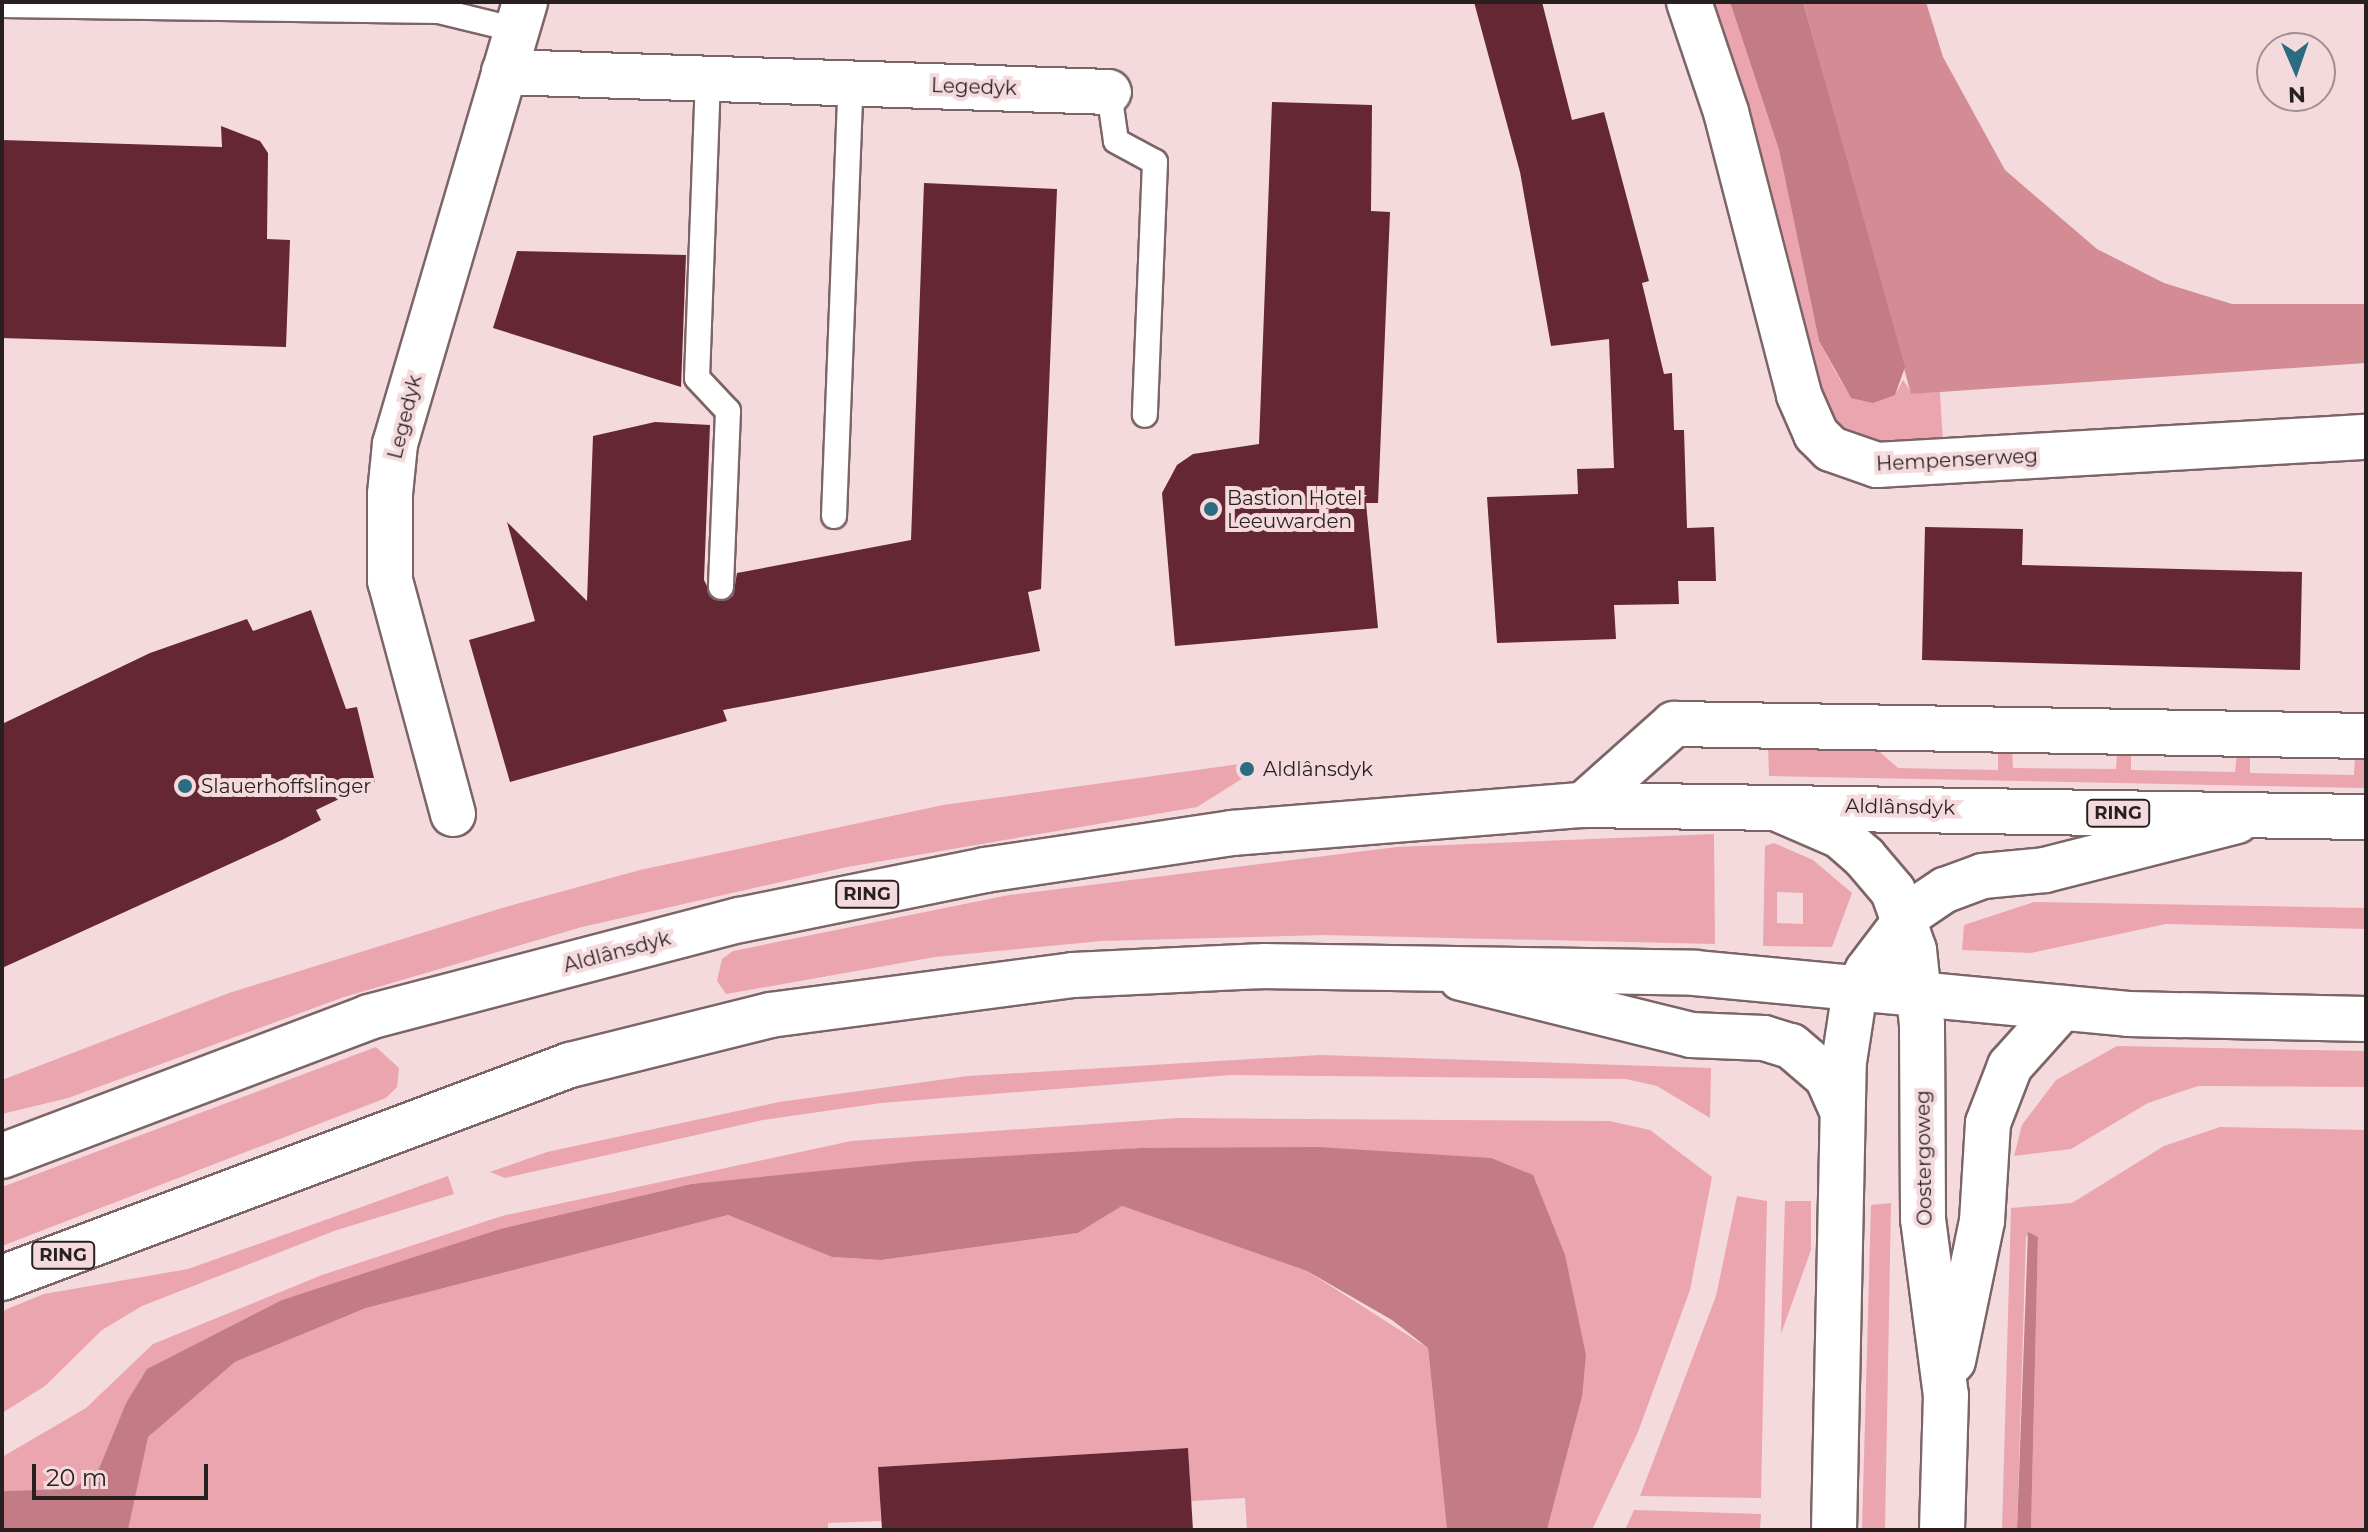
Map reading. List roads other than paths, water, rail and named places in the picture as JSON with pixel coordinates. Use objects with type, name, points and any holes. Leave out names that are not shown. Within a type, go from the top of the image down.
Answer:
[{"type":"main road","name":"Hempenserweg","points":[[1689,2],[1726,112],[1799,395],[1816,434],[1831,449],[1877,465],[2366,437]]},
{"type":"main road","name":"Legedyk","points":[[453,814],[390,581],[390,494],[395,444],[521,16]]},
{"type":"main road","name":"Legedyk","points":[[504,72],[1109,92]]},
{"type":"main road","points":[[1583,805],[1674,724],[2366,736]]},
{"type":"main road","name":"Aldlânsdyk","points":[[2,1156],[369,1017],[740,920],[985,870],[1232,833],[1583,805],[1767,805],[2366,817]]},
{"type":"main road","name":"Oostergoweg","points":[[1767,805],[1840,836],[1893,891],[1903,922],[1919,994],[1923,1219],[1946,1395],[1942,1530]]},
{"type":"main road","name":"Aldlânsdyk","points":[[1903,922],[1945,890],[1983,876],[2045,870],[2260,815]]},
{"type":"main road","points":[[1834,1530],[1844,1062],[1859,989],[1903,922]]},
{"type":"main road","name":"RING","points":[[2,1278],[484,1094],[643,1044],[770,1015],[1073,975],[1265,966],[1695,973],[2062,1008],[2366,1019]]},
{"type":"main road","points":[[1422,968],[1691,1035],[1754,1037],[1791,1046],[1827,1077],[1843,1121]]},
{"type":"main road","name":"Oostergoweg","points":[[1946,1395],[1982,1221],[1988,1123],[2010,1066],[2062,1008]]},
{"type":"lane","points":[[2,5],[439,11],[521,16]]},
{"type":"lane","points":[[708,78],[697,378],[728,411],[721,587]]},
{"type":"lane","points":[[834,516],[851,83]]},
{"type":"lane","points":[[1109,92],[1116,141],[1155,162],[1145,415]]},
{"type":"place","name":"Bastion Hotel Leeuwarden","points":[[1211,509]]},
{"type":"place","name":"Aldlânsdyk","points":[[1247,769]]},
{"type":"place","name":"Slauerhoffslinger","points":[[185,786]]}]
